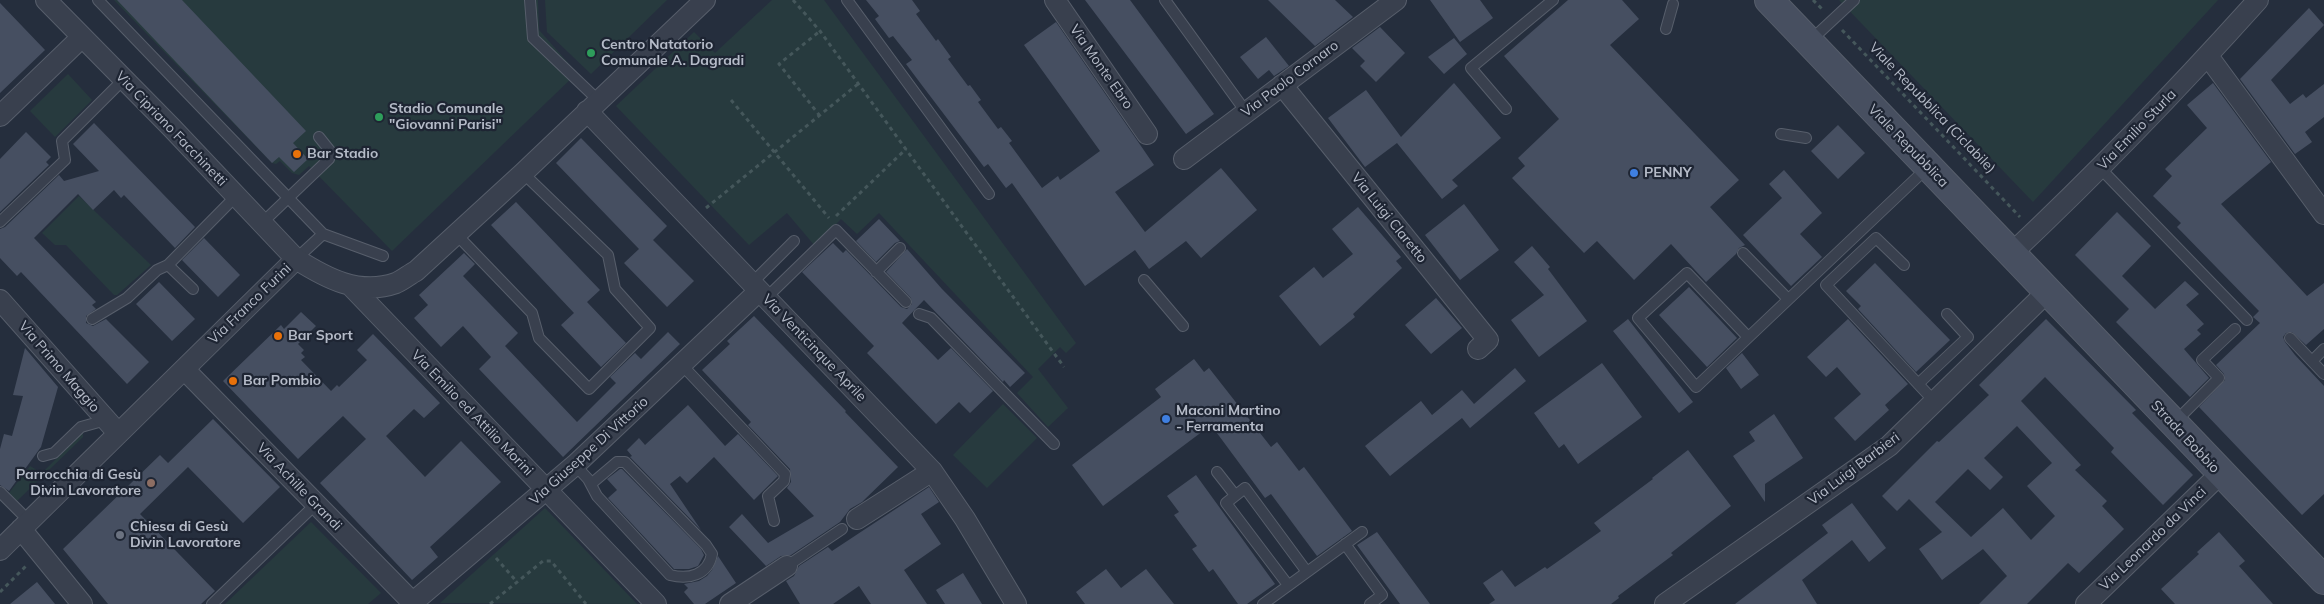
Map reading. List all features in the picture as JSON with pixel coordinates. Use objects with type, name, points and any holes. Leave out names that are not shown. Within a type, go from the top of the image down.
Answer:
[{"type":"main road","name":"Viale Repubblica","points":[[1769,0],[2047,292]]},
{"type":"main road","name":"Strada Bobbio","points":[[2047,292],[2324,580]]},
{"type":"street","name":"Via Cipriano Facchinetti","points":[[46,0],[296,259]]},
{"type":"street","name":"Via Franco Furini","points":[[0,550],[25,525],[112,427],[184,369],[296,259],[321,275],[351,286],[396,283],[416,271],[523,173],[705,0]]},
{"type":"street","name":"Via Monte Ebro","points":[[1055,0],[1147,134]]},
{"type":"street","name":"Via Emilio Sturla","points":[[2011,254],[2100,168],[2208,56],[2258,0]]},
{"type":"street","name":"Via Paolo Cornaro","points":[[1184,159],[1282,85],[1382,4]]},
{"type":"street","points":[[0,116],[82,37]]},
{"type":"street","points":[[2208,56],[2322,207]]},
{"type":"street","name":"Via Luigi Claretto","points":[[1282,85],[1488,340],[1478,348]]},
{"type":"street","name":"Via Venticinque Aprile","points":[[593,106],[692,220],[932,471],[965,519],[1016,604]]},
{"type":"street","name":"Via Emilio ed Attilio Morini","points":[[351,286],[656,604]]},
{"type":"street","name":"Via Giuseppe Di Vittorio","points":[[413,604],[576,465],[759,291]]},
{"type":"street","name":"Via Luigi Barbieri","points":[[1666,604],[1889,446],[2047,292]]},
{"type":"street","name":"Via Primo Maggio","points":[[0,300],[112,427]]},
{"type":"street","name":"Via Achille Grandi","points":[[184,369],[413,604]]},
{"type":"street","points":[[850,524],[932,471]]},
{"type":"street","name":"Via Leonardo da Vinci","points":[[2086,604],[2220,474]]},
{"type":"street","points":[[25,525],[40,553],[82,604]]},
{"type":"street","points":[[730,604],[787,566]]},
{"type":"lane","points":[[98,0],[323,234],[383,256]]},
{"type":"lane","points":[[530,0],[533,38],[593,106]]},
{"type":"lane","points":[[847,0],[988,194]]},
{"type":"lane","points":[[1165,0],[1246,112]]},
{"type":"lane","points":[[1506,109],[1472,68],[1553,0]]},
{"type":"lane","points":[[1809,42],[1854,0]]},
{"type":"lane","points":[[1666,29],[1673,4]]},
{"type":"lane","points":[[0,222],[65,160],[62,141],[124,79]]},
{"type":"lane","points":[[1781,134],[1806,138]]},
{"type":"lane","points":[[262,223],[329,159],[330,152],[319,137]]},
{"type":"lane","points":[[1748,337],[1687,273],[1638,318],[1696,386],[1748,337],[1788,299],[1928,167]]},
{"type":"lane","points":[[2100,168],[2247,320]]},
{"type":"lane","points":[[456,234],[532,313],[539,338],[589,389],[650,328],[615,290],[608,256],[523,173]]},
{"type":"lane","points":[[92,319],[127,298],[157,270],[168,265],[236,196]]},
{"type":"lane","points":[[759,291],[836,230],[906,302]]},
{"type":"lane","points":[[296,259],[323,234]]},
{"type":"lane","points":[[1904,265],[1876,238],[1826,285],[1934,401]]},
{"type":"lane","points":[[759,291],[794,241]]},
{"type":"lane","points":[[876,272],[900,248]]},
{"type":"lane","points":[[1743,253],[1788,299]]},
{"type":"lane","points":[[168,265],[193,290]]},
{"type":"lane","points":[[1144,280],[1183,326]]},
{"type":"lane","points":[[919,314],[931,318],[1054,444]]},
{"type":"lane","points":[[1918,384],[1968,337],[1947,314]]},
{"type":"lane","points":[[2173,424],[2219,378],[2202,360],[2235,329]]},
{"type":"lane","points":[[2290,338],[2324,374]]},
{"type":"lane","points":[[2312,361],[2324,348]]},
{"type":"lane","points":[[682,366],[785,474],[784,481],[768,496],[774,521]]},
{"type":"lane","points":[[43,456],[54,453],[81,427],[112,427]]},
{"type":"lane","points":[[576,465],[591,484],[597,496],[670,574],[684,579],[696,575],[711,562],[712,554],[706,545],[625,462],[618,462],[591,484]]},
{"type":"lane","points":[[1217,472],[1235,496]]},
{"type":"lane","points":[[1288,585],[1226,503],[1245,488],[1307,572]]},
{"type":"lane","points":[[0,492],[25,525]]},
{"type":"lane","points":[[212,604],[316,504]]},
{"type":"lane","points":[[787,566],[850,524]]},
{"type":"lane","points":[[1263,604],[1362,532]]},
{"type":"lane","points":[[1345,544],[1382,595],[1370,604]]},
{"type":"path","points":[[793,0],[820,31],[1064,367]]},
{"type":"path","name":"Viale Repubblica (Ciclabile)","points":[[1813,0],[2034,232]]},
{"type":"path","points":[[820,31],[779,64],[820,116]]},
{"type":"path","points":[[692,220],[858,84]]},
{"type":"path","points":[[730,100],[773,154],[831,220],[906,148]]},
{"type":"path","points":[[483,544],[517,582]]},
{"type":"path","points":[[0,592],[40,553]]},
{"type":"path","points":[[490,604],[543,561],[551,561],[586,604]]},
{"type":"green space","name":"Stadio Comunale \"Giovanni Parisi\"","points":[[114,0],[538,0],[539,30],[577,73],[392,251],[309,166],[299,175],[292,173],[280,161],[276,164],[272,163]]},
{"type":"green space","name":"Centro Natatorio Comunale A. Dagradi","points":[[545,0],[667,0],[591,74],[547,32]]},
{"type":"green space","points":[[772,0],[824,0],[1076,343],[1066,353],[1060,347],[1038,369],[1068,408],[1048,427],[1017,393],[1033,377],[879,213],[857,234],[841,219],[815,246],[787,213],[749,245],[616,106],[694,32],[715,53]]},
{"type":"green space","points":[[1839,0],[2218,0],[2033,202]]},
{"type":"green space","points":[[68,74],[92,100],[55,137],[30,111]]},
{"type":"green space","points":[[79,196],[151,265],[117,295],[114,295],[66,245],[55,245],[42,233]]},
{"type":"green space","points":[[1003,404],[1037,438],[987,488],[953,455]]},
{"type":"green space","points":[[83,432],[83,437],[17,501],[9,493],[30,466],[42,473]]},
{"type":"green space","points":[[545,508],[637,604],[440,603]]},
{"type":"green space","points":[[311,522],[381,593],[368,604],[225,604]]},
{"type":"building","points":[[117,0],[182,0],[306,131],[293,143],[308,159],[294,172],[279,157],[272,163]]},
{"type":"building","points":[[866,0],[912,0],[920,11],[916,14],[936,41],[938,39],[951,57],[948,59],[981,100],[978,102],[998,129],[1001,127],[1012,141],[1009,143],[1042,188],[1058,176],[1060,180],[1100,151],[1024,45],[1056,22],[1154,165],[1115,192],[1145,232],[1221,168],[1257,210],[1201,258],[1186,241],[1149,269],[1135,250],[1085,286],[1012,183],[1006,188],[988,164],[984,167],[906,64],[912,60],[893,36],[889,38],[875,19],[879,16]]},
{"type":"building","points":[[1085,0],[1130,0],[1214,114],[1186,134]]},
{"type":"building","points":[[1268,0],[1335,0],[1353,17],[1315,46]]},
{"type":"building","points":[[1430,0],[1480,0],[1493,18],[1460,42]]},
{"type":"building","name":"PENNY","points":[[1568,0],[1622,0],[1639,19],[1610,45],[1739,180],[1710,207],[1745,245],[1739,248],[1736,254],[1706,282],[1671,244],[1634,280],[1597,241],[1584,253],[1512,178],[1525,166],[1518,158],[1559,119],[1504,56]]},
{"type":"building","points":[[0,3],[45,50],[0,93]]},
{"type":"building","points":[[2309,8],[2324,25],[2271,80],[2290,104],[2303,94],[2306,98],[2324,84],[2324,117],[2305,132],[2312,142],[2295,154],[2240,79]]},
{"type":"building","points":[[1380,27],[1405,53],[1376,82],[1360,66],[1365,61],[1352,48]]},
{"type":"building","points":[[1266,37],[1289,66],[1274,76],[1269,70],[1258,79],[1240,57]]},
{"type":"building","points":[[1454,38],[1467,54],[1444,74],[1428,57]]},
{"type":"building","points":[[1454,83],[1501,138],[1452,180],[1458,186],[1442,199],[1397,143],[1365,167],[1328,118],[1366,90],[1401,137]]},
{"type":"building","points":[[2213,83],[2271,162],[2221,204],[2307,296],[2324,283],[2324,329],[2306,345],[2292,332],[2286,333],[2283,337],[2295,355],[2324,386],[2324,494],[2302,515],[2199,407],[2225,380],[2224,374],[2216,365],[2260,323],[2253,317],[2259,311],[2177,227],[2181,223],[2153,196],[2172,176],[2165,169],[2207,128],[2187,105]]},
{"type":"building","points":[[94,123],[195,227],[175,248],[124,195],[121,198],[114,190],[93,210],[78,194],[34,238],[96,302],[92,305],[96,309],[86,316],[86,323],[93,326],[106,319],[149,362],[127,384],[21,272],[17,276],[0,258],[0,229],[5,227],[59,175],[64,181],[99,171],[73,144]]},
{"type":"building","points":[[1838,125],[1865,153],[1838,179],[1811,151]]},
{"type":"building","points":[[26,132],[51,157],[46,162],[49,165],[0,212],[0,159]]},
{"type":"building","points":[[581,138],[667,226],[653,240],[694,281],[667,307],[624,263],[639,249],[556,163]]},
{"type":"building","points":[[1784,170],[1822,213],[1800,234],[1822,257],[1791,286],[1743,235],[1782,198],[1769,184]]},
{"type":"building","points":[[516,202],[600,290],[587,302],[626,343],[601,367],[561,325],[574,313],[491,225]]},
{"type":"building","points":[[1464,204],[1499,250],[1460,280],[1425,235]]},
{"type":"building","points":[[1358,207],[1401,257],[1396,261],[1402,268],[1353,314],[1355,317],[1320,346],[1279,296],[1314,267],[1323,278],[1353,254],[1332,229]]},
{"type":"building","points":[[2117,212],[2151,246],[2122,276],[2155,309],[2185,281],[2199,294],[2186,305],[2204,324],[2197,330],[2201,334],[2184,349],[2209,378],[2190,397],[2116,322],[2129,309],[2075,255]]},
{"type":"building","points":[[879,219],[900,241],[895,243],[876,262],[856,241]]},
{"type":"building","points":[[204,238],[240,275],[218,297],[182,260]]},
{"type":"building","points":[[833,243],[843,253],[846,250],[901,307],[907,309],[912,304],[911,298],[886,272],[907,249],[942,289],[1025,373],[1010,387],[1004,380],[1003,382],[924,300],[902,323],[938,360],[951,348],[993,391],[970,413],[959,402],[936,424],[867,353],[874,346],[802,272]]},
{"type":"building","points":[[1532,246],[1550,267],[1548,269],[1587,321],[1539,357],[1511,320],[1544,295],[1514,262]]},
{"type":"building","points":[[464,253],[475,264],[463,276],[518,333],[505,346],[577,422],[616,383],[610,377],[635,353],[641,359],[668,332],[680,344],[563,457],[479,369],[491,357],[463,326],[441,347],[414,318],[428,305],[419,295]]},
{"type":"building","points":[[1875,263],[1950,340],[1916,372],[1858,309],[1861,306],[1846,291]]},
{"type":"building","points":[[159,282],[195,319],[172,341],[136,304]]},
{"type":"building","points":[[1689,287],[1737,338],[1707,367],[1659,315]]},
{"type":"building","points":[[1436,298],[1462,328],[1431,354],[1405,325]]},
{"type":"building","points":[[301,312],[316,326],[298,344],[304,350],[301,353],[305,357],[301,360],[331,391],[337,385],[339,387],[367,360],[357,350],[373,334],[440,403],[424,418],[414,409],[386,436],[425,477],[461,441],[501,482],[430,547],[438,557],[412,580],[320,483],[366,439],[343,416],[298,459],[223,381],[281,325],[284,329]]},
{"type":"building","points":[[754,316],[898,467],[862,502],[850,509],[840,522],[791,555],[781,556],[766,566],[729,527],[742,514],[768,543],[814,516],[787,488],[791,482],[790,469],[748,425],[751,422],[702,370],[730,344],[727,341]]},
{"type":"building","points":[[1628,319],[1693,402],[1679,413],[1613,331]]},
{"type":"building","points":[[1848,319],[1908,384],[1885,405],[1889,410],[1855,441],[1834,418],[1861,394],[1837,367],[1826,377],[1807,357]]},
{"type":"building","points":[[2046,319],[2136,410],[2132,413],[2193,475],[2163,505],[2111,452],[2114,448],[2045,377],[2021,401],[2081,465],[2075,470],[2107,501],[2102,506],[2124,529],[2079,573],[2068,563],[2027,604],[1979,604],[2007,576],[1983,549],[1942,580],[1919,549],[1942,532],[1909,499],[1897,511],[1882,496],[1937,441],[1939,442],[1989,395],[1979,385]],"holes":[[[2017,426],[2052,463],[2027,486],[2055,516],[2031,540],[2003,508],[1971,537],[1935,502],[1968,469],[1990,490],[2003,477],[1984,458]]]},
{"type":"building","points":[[25,348],[58,387],[41,447],[9,491],[0,485],[0,449],[4,434],[12,436],[23,396],[13,395]]},
{"type":"building","points":[[1742,353],[1759,375],[1741,389],[1726,368]]},
{"type":"building","points":[[1194,359],[1204,372],[1209,368],[1271,447],[1277,442],[1299,471],[1304,467],[1352,531],[1317,556],[1271,494],[1265,498],[1211,425],[1103,506],[1072,465],[1161,397],[1155,389]]},
{"type":"building","points":[[1602,363],[1642,417],[1578,464],[1564,444],[1559,448],[1534,413]]},
{"type":"building","points":[[1515,368],[1526,381],[1470,428],[1462,418],[1390,476],[1365,446],[1421,401],[1432,415],[1462,390],[1474,404]]},
{"type":"building","points":[[688,405],[725,446],[738,434],[778,476],[754,500],[714,457],[687,483],[680,476],[670,484],[701,530],[630,457],[632,456],[627,450],[639,438],[645,445]]},
{"type":"building","points":[[1774,414],[1803,458],[1765,484],[1765,502],[1733,456],[1755,441],[1749,432]]},
{"type":"building","points":[[213,419],[280,487],[243,523],[188,467],[140,514],[215,591],[201,604],[108,604],[63,549],[160,455],[168,463]]},
{"type":"building","points":[[1688,450],[1731,506],[1671,553],[1673,555],[1618,596],[1619,598],[1611,604],[1489,604],[1495,600],[1483,583],[1502,570],[1515,587],[1545,567],[1547,569],[1601,531],[1594,523]]},
{"type":"building","points":[[620,469],[701,549],[704,555],[698,566],[689,569],[674,569],[608,498],[617,490],[607,479]]},
{"type":"building","points":[[1196,475],[1275,584],[1247,604],[1238,604],[1213,569],[1209,572],[1192,549],[1197,546],[1174,515],[1179,512],[1167,496]]},
{"type":"building","points":[[929,487],[939,502],[921,514],[941,544],[904,570],[927,604],[871,604],[859,586],[833,604],[800,604],[786,581],[794,576],[799,566],[828,547],[832,551]]},
{"type":"building","points":[[1852,503],[1886,548],[1869,562],[1852,540],[1802,580],[1817,604],[1735,604],[1828,533],[1822,525]]},
{"type":"building","points":[[1377,532],[1430,604],[1400,604],[1357,545]]},
{"type":"building","points":[[2219,532],[2245,561],[2239,566],[2273,604],[2175,604],[2161,589],[2199,554],[2197,552]]},
{"type":"building","points":[[718,556],[736,583],[705,604],[694,604],[684,592],[688,588],[684,584],[699,581],[707,576]]},
{"type":"building","points":[[1106,569],[1121,588],[1146,569],[1174,604],[1085,604],[1076,592]]},
{"type":"building","points":[[963,573],[982,604],[945,604],[936,590]]},
{"type":"building","points":[[37,582],[55,604],[10,604]]},
{"type":"place","name":"Centro Natatorio Comunale A. Dagradi","points":[[591,53]]},
{"type":"place","name":"Stadio Comunale \"Giovanni Parisi\"","points":[[379,117]]},
{"type":"place","name":"Bar Stadio","points":[[297,154]]},
{"type":"place","name":"PENNY","points":[[1634,173]]},
{"type":"place","name":"Bar Sport","points":[[278,336]]},
{"type":"place","name":"Bar Pombio","points":[[233,381]]},
{"type":"place","name":"Maconi Martino - Ferramenta","points":[[1166,419]]},
{"type":"place","name":"Parrocchia di Gesù Divin Lavoratore","points":[[151,483]]},
{"type":"place","name":"Chiesa di Gesù Divin Lavoratore","points":[[120,535]]}]
